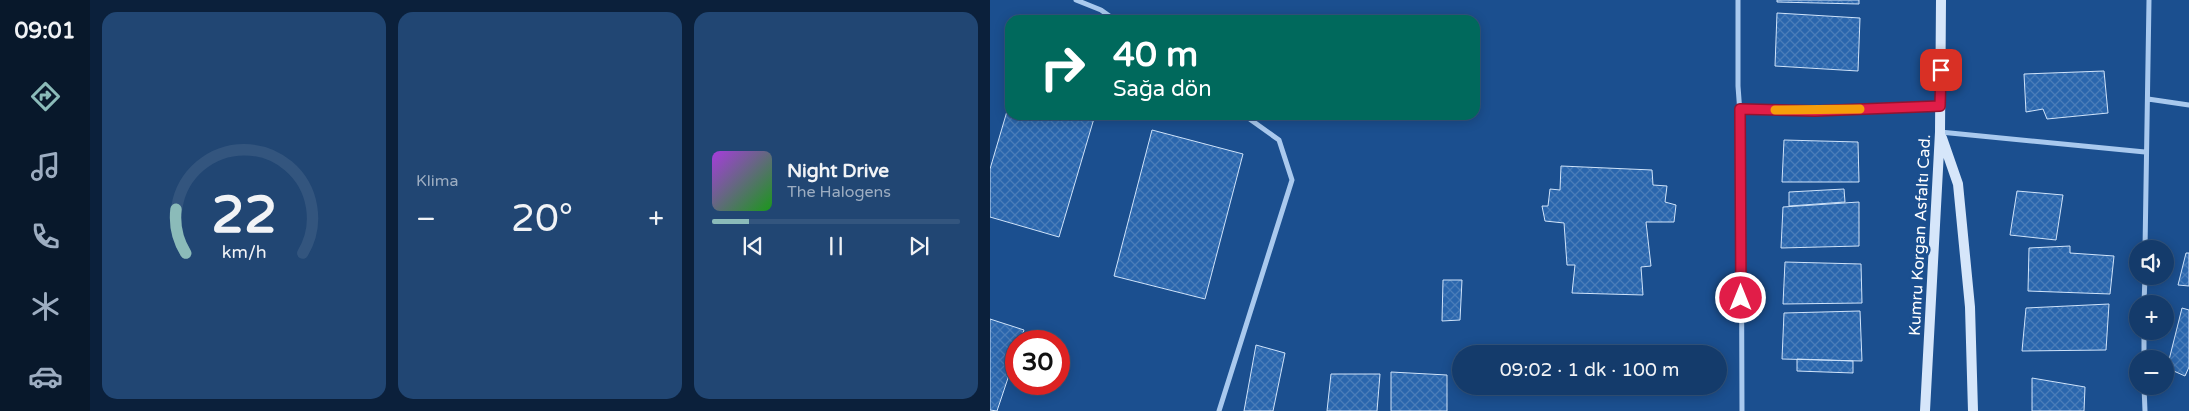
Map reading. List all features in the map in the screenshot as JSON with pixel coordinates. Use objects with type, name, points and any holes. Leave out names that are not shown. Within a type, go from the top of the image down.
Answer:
[{"type":"main road","name":"Kumru Korgan Asfaltı Cad.","points":[[1925,411],[1940,132],[1942,0]]},
{"type":"main road","points":[[1940,132],[1958,184],[1970,308],[1973,411]]},
{"type":"street","points":[[1076,0],[1102,10],[1108,15]]},
{"type":"street","points":[[1738,0],[1742,411]]},
{"type":"street","points":[[2145,240],[2149,0]]},
{"type":"street","points":[[2148,100],[2189,105]]},
{"type":"street","points":[[1740,109],[1815,111],[1940,106]]},
{"type":"street","points":[[1219,411],[1292,180],[1279,140],[1251,120]]},
{"type":"street","points":[[1940,132],[2145,152]]},
{"type":"street","points":[[2144,395],[2145,411]]},
{"type":"building","points":[[1777,0],[1859,0],[1859,4],[1777,2]]},
{"type":"building","points":[[1777,13],[1860,18],[1858,71],[1775,66]]},
{"type":"building","points":[[2104,71],[2108,113],[2047,119],[2043,109],[2026,112],[2024,74]]},
{"type":"building","points":[[1005,118],[1005,120],[1094,120],[1059,237],[990,217],[990,169]]},
{"type":"building","points":[[1152,130],[1243,154],[1205,299],[1114,276]]},
{"type":"building","points":[[1784,140],[1858,142],[1859,182],[1782,182]]},
{"type":"building","points":[[1561,166],[1652,170],[1653,185],[1667,186],[1665,202],[1676,205],[1674,222],[1646,222],[1651,266],[1641,267],[1643,295],[1572,293],[1575,265],[1567,265],[1564,223],[1545,221],[1542,206],[1548,206],[1550,189],[1560,190]]},
{"type":"building","points":[[1844,189],[1845,202],[1789,206],[1789,192]]},
{"type":"building","points":[[2017,191],[2063,195],[2056,240],[2010,235]]},
{"type":"building","points":[[1859,202],[1859,246],[1781,248],[1783,207]]},
{"type":"building","points":[[2070,246],[2070,253],[2114,256],[2110,294],[2028,291],[2029,248]]},
{"type":"building","points":[[2186,253],[2189,253],[2189,286],[2178,285]]},
{"type":"building","points":[[1785,262],[1861,264],[1862,303],[1783,304]]},
{"type":"building","points":[[1443,280],[1462,280],[1460,320],[1442,321]]},
{"type":"building","points":[[2109,304],[2106,350],[2022,351],[2026,308]]},
{"type":"building","points":[[2182,308],[2189,310],[2189,367],[2185,376],[2174,371],[2174,350],[2172,350]]},
{"type":"building","points":[[1860,311],[1862,361],[1782,359],[1784,313]]},
{"type":"building","points":[[990,319],[1024,330],[1005,330],[1005,387],[997,411],[990,410]]},
{"type":"building","points":[[1256,345],[1285,353],[1273,411],[1244,411]]},
{"type":"building","points":[[1797,359],[1853,361],[1853,373],[1797,371]]},
{"type":"building","points":[[1391,372],[1447,375],[1447,411],[1391,411]]},
{"type":"building","points":[[1331,374],[1380,374],[1377,411],[1327,411]]},
{"type":"building","points":[[2032,378],[2085,387],[2084,411],[2032,411]]},
{"type":"slow traffic","points":[[1775,110],[1860,109]]},
{"type":"route","points":[[1741,298],[1740,109],[1815,111],[1940,106],[1941,70]]}]
